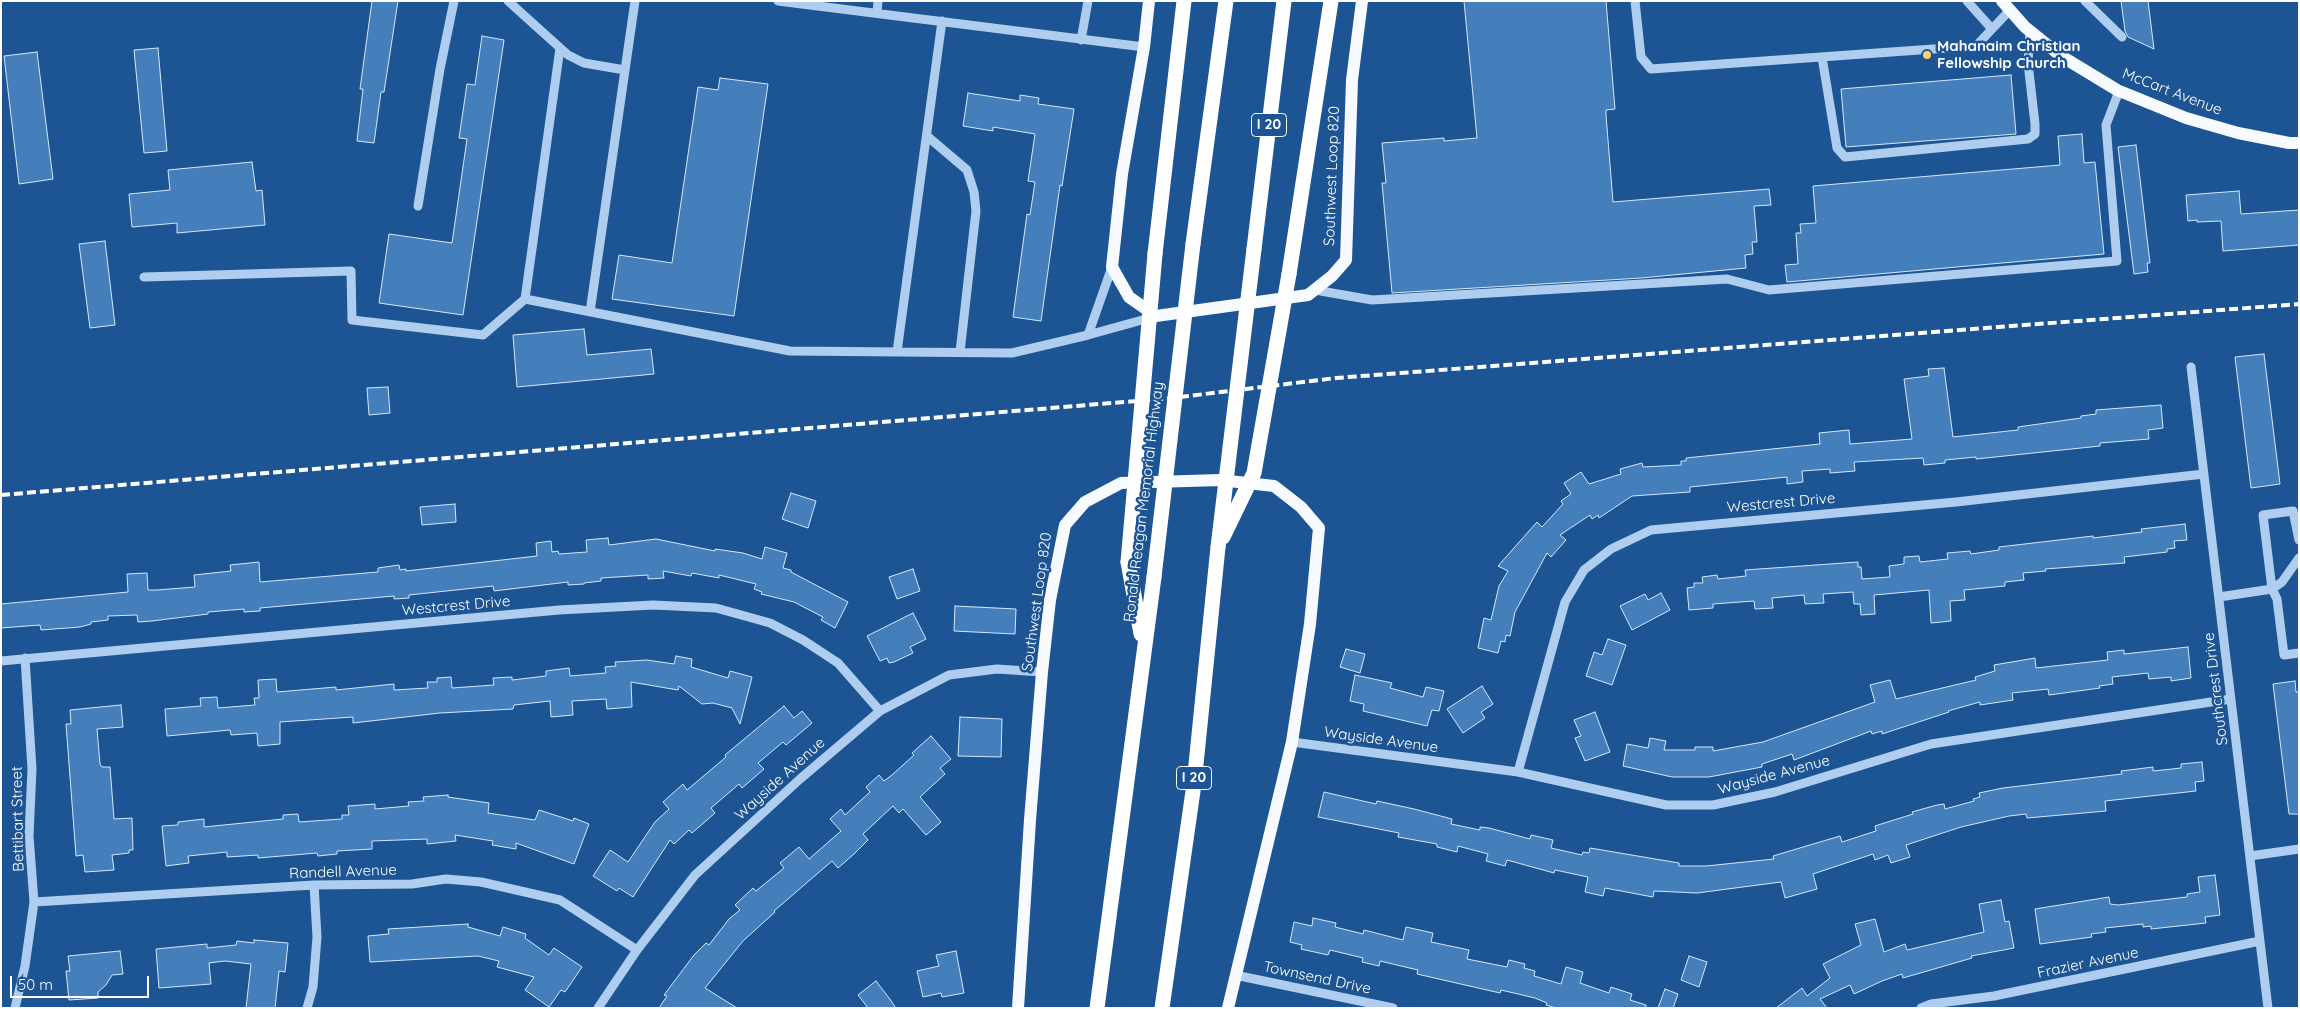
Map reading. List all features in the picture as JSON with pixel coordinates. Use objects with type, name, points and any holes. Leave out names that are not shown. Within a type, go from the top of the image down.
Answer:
[{"type":"highway","points":[[1144,646],[1128,562],[1155,254],[1184,1]]},
{"type":"highway","name":"Ronald Reagan Memorial Highway","points":[[1097,1008],[1154,577],[1193,244],[1226,1]]},
{"type":"highway","name":"I 20","points":[[1162,1008],[1194,784],[1218,547],[1284,1]]},
{"type":"highway","points":[[1218,547],[1254,473],[1289,274],[1331,1]]},
{"type":"main road","points":[[1149,1],[1144,47],[1122,174],[1112,267],[1130,297],[1156,316]]},
{"type":"main road","name":"Southwest Loop 820","points":[[1156,316],[1308,296],[1332,276],[1346,260],[1352,80],[1362,1]]},
{"type":"main road","name":"McCart Avenue","points":[[2006,6],[2030,30],[2061,56],[2119,91],[2186,118],[2238,133],[2289,143],[2299,143]]},
{"type":"main road","name":"Southwest Loop 820","points":[[1018,1008],[1042,672],[1050,600],[1061,535],[1065,525],[1085,502],[1121,483],[1220,480],[1274,486],[1301,507],[1319,528],[1310,624],[1292,742],[1228,1008]]},
{"type":"street","points":[[418,206],[440,69],[454,1]]},
{"type":"street","points":[[508,1],[568,55],[584,63],[625,70]]},
{"type":"street","points":[[590,312],[635,1]]},
{"type":"street","points":[[778,1],[1144,47]]},
{"type":"street","points":[[876,13],[878,1]]},
{"type":"street","points":[[1082,40],[1088,1]]},
{"type":"street","points":[[1635,1],[1640,57],[1651,69],[1976,46],[1992,29],[2006,6]]},
{"type":"street","points":[[1967,1],[1992,29]]},
{"type":"street","points":[[2085,1],[2122,37]]},
{"type":"street","points":[[897,352],[942,21]]},
{"type":"street","points":[[1822,57],[1837,148],[1845,157],[2028,139],[2035,134],[2028,63],[2030,30]]},
{"type":"street","points":[[144,277],[351,271],[352,320],[483,335],[525,299],[560,48]]},
{"type":"street","points":[[1315,290],[1372,300],[1727,279],[1769,290],[2118,261],[2106,126],[2119,91]]},
{"type":"street","points":[[927,136],[967,170],[974,192],[976,211],[960,352]]},
{"type":"street","points":[[1088,335],[1112,267]]},
{"type":"street","points":[[525,299],[790,351],[1012,353],[1156,316]]},
{"type":"street","name":"Southcrest Drive","points":[[2190,367],[2268,1008]]},
{"type":"street","name":"Westcrest Drive","points":[[1518,772],[1565,602],[1584,570],[1611,549],[1651,530],[1956,502],[2204,474]]},
{"type":"street","points":[[2299,540],[2293,511],[2263,515],[2272,589],[2277,599],[2284,655],[2299,653]]},
{"type":"street","points":[[2219,597],[2272,589],[2282,582],[2299,558]]},
{"type":"street","name":"Westcrest Drive","points":[[1,661],[559,610],[653,606],[716,608],[770,623],[803,640],[838,664],[880,711]]},
{"type":"street","name":"Bettibart Street","points":[[14,1008],[25,966],[34,902],[29,836],[32,769],[25,658]]},
{"type":"street","name":"Wayside Avenue","points":[[598,1008],[637,950],[695,875],[800,779],[880,711],[949,675],[997,669],[1042,672]]},
{"type":"street","name":"Wayside Avenue","points":[[1292,742],[1518,772],[1666,805],[1713,805],[1775,792],[1931,744],[2231,699]]},
{"type":"street","points":[[2250,856],[2299,849]]},
{"type":"street","name":"Randell Avenue","points":[[34,902],[314,885],[412,884],[446,880],[481,882],[560,900],[637,950]]},
{"type":"street","points":[[307,1008],[313,987],[317,937],[314,885]]},
{"type":"street","name":"Frazier Avenue","points":[[1920,1008],[1931,1004],[1994,996],[2260,941]]},
{"type":"street","name":"Townsend Drive","points":[[1235,975],[1393,1008]]},
{"type":"building","points":[[372,1],[398,1],[384,92],[381,92],[374,143],[357,141],[363,89],[360,89]]},
{"type":"building","points":[[1464,1],[1606,1],[1615,109],[1606,110],[1613,202],[1769,189],[1771,205],[1754,206],[1757,242],[1752,242],[1753,254],[1745,255],[1746,268],[1641,278],[1392,293],[1382,183],[1386,183],[1382,143],[1444,138],[1444,141],[1477,138]]},
{"type":"building","points":[[2121,1],[2148,1],[2154,49],[2128,37],[2125,31]]},
{"type":"building","points":[[482,36],[504,40],[463,315],[379,303],[389,234],[452,243],[467,139],[459,138],[467,84],[475,85]]},
{"type":"building","points":[[158,48],[167,151],[144,153],[134,50]]},
{"type":"building","points":[[37,52],[53,179],[19,184],[4,56]]},
{"type":"building","points":[[2011,75],[2016,134],[1846,147],[1841,89]]},
{"type":"building","points":[[720,78],[768,84],[734,316],[612,299],[619,255],[672,263],[698,87],[718,90]]},
{"type":"building","points":[[968,93],[1020,101],[1020,95],[1039,98],[1038,104],[1074,109],[1062,186],[1060,185],[1041,321],[1013,317],[1027,214],[1030,215],[1035,182],[1028,181],[1035,134],[993,127],[993,131],[963,126]]},
{"type":"building","points":[[2082,134],[2084,163],[2095,162],[2104,254],[1787,282],[1785,265],[1798,264],[1796,233],[1801,233],[1800,224],[1816,223],[1813,186],[2060,165],[2058,136]]},
{"type":"building","points":[[2136,145],[2150,263],[2147,263],[2148,272],[2134,274],[2118,147]]},
{"type":"building","points":[[252,162],[256,191],[262,190],[265,225],[177,233],[177,223],[132,227],[129,194],[170,190],[168,170]]},
{"type":"building","points":[[2239,191],[2241,214],[2299,210],[2299,245],[2223,251],[2221,221],[2188,221],[2186,195]]},
{"type":"building","points":[[105,241],[115,325],[90,328],[79,244]]},
{"type":"building","points":[[584,329],[587,355],[651,349],[654,374],[517,387],[513,335]]},
{"type":"building","points":[[2264,354],[2280,484],[2251,488],[2235,357]]},
{"type":"building","points":[[1944,368],[1953,437],[2018,430],[2018,427],[2081,418],[2081,416],[2096,414],[2096,410],[2161,405],[2163,428],[2148,430],[2149,439],[2100,443],[2100,446],[1976,459],[1976,457],[1945,460],[1945,463],[1924,465],[1923,458],[1854,462],[1855,471],[1830,473],[1830,469],[1802,471],[1803,482],[1787,484],[1787,477],[1690,487],[1690,492],[1632,496],[1599,518],[1598,515],[1592,519],[1590,515],[1560,535],[1566,540],[1551,557],[1547,553],[1515,612],[1510,636],[1506,635],[1505,642],[1501,641],[1498,653],[1478,648],[1484,618],[1491,620],[1499,586],[1508,571],[1498,566],[1537,522],[1542,527],[1563,504],[1561,501],[1571,494],[1564,483],[1581,472],[1589,484],[1621,474],[1620,469],[1642,463],[1643,467],[1681,465],[1681,461],[1686,461],[1686,458],[1820,444],[1819,433],[1849,430],[1850,444],[1912,439],[1904,379],[1929,376],[1928,369]]},
{"type":"building","points":[[388,387],[390,413],[369,415],[367,388]]},
{"type":"building","points":[[791,493],[816,501],[808,528],[782,519]]},
{"type":"building","points":[[455,504],[456,522],[422,525],[420,507]]},
{"type":"building","points":[[2185,524],[2187,540],[2174,541],[2175,548],[2167,549],[2167,552],[2124,557],[2125,563],[2045,569],[2046,571],[2023,573],[2024,580],[2005,582],[2005,586],[1964,590],[1965,600],[1950,601],[1951,621],[1931,623],[1929,590],[1874,595],[1875,614],[1861,615],[1860,604],[1854,604],[1853,592],[1823,594],[1824,603],[1805,604],[1804,595],[1772,598],[1773,608],[1755,609],[1754,601],[1713,604],[1713,608],[1689,610],[1687,588],[1694,587],[1694,583],[1703,583],[1702,577],[1717,575],[1718,579],[1746,576],[1745,570],[1858,562],[1858,567],[1861,567],[1862,579],[1890,577],[1889,566],[1904,564],[1904,557],[1919,556],[1920,562],[1948,559],[1947,553],[1970,551],[1971,554],[1999,550],[1999,547],[2142,532],[2141,529]]},
{"type":"building","points":[[608,538],[609,545],[656,539],[715,551],[715,549],[743,553],[762,559],[765,547],[787,553],[783,568],[791,570],[791,572],[848,602],[835,628],[821,620],[823,617],[794,602],[761,594],[762,592],[754,589],[756,584],[719,575],[719,578],[692,573],[691,576],[663,571],[664,578],[648,579],[648,575],[601,578],[601,581],[584,584],[568,585],[568,582],[494,591],[493,586],[409,595],[409,598],[394,599],[394,596],[260,608],[260,611],[244,612],[244,609],[208,612],[208,614],[138,622],[137,615],[108,616],[108,620],[91,622],[91,624],[80,627],[41,630],[40,625],[1,628],[1,604],[128,592],[127,574],[147,573],[148,590],[157,590],[195,587],[194,575],[231,571],[230,565],[259,562],[260,582],[378,572],[378,568],[399,565],[400,570],[406,569],[406,571],[537,556],[536,543],[551,541],[552,552],[558,551],[559,554],[587,552],[586,540]]},
{"type":"building","points":[[913,569],[920,591],[897,599],[889,577]]},
{"type":"building","points":[[1661,593],[1670,610],[1632,630],[1620,606],[1645,594],[1648,600]]},
{"type":"building","points":[[955,606],[1016,609],[1015,634],[954,631]]},
{"type":"building","points":[[913,613],[926,639],[910,647],[913,653],[894,662],[889,663],[887,658],[880,661],[867,636]]},
{"type":"building","points":[[1608,639],[1626,645],[1612,685],[1586,676],[1594,652],[1602,655]]},
{"type":"building","points":[[2188,647],[2191,678],[2171,681],[2171,677],[2149,679],[2148,673],[2112,677],[2113,684],[2099,686],[2100,688],[2049,695],[2048,689],[2012,693],[2013,700],[1980,705],[1980,702],[1882,734],[1882,731],[1872,734],[1871,731],[1794,760],[1792,754],[1762,764],[1762,767],[1709,777],[1672,777],[1623,766],[1627,744],[1648,748],[1650,738],[1666,741],[1664,750],[1695,750],[1695,747],[1713,747],[1713,751],[1763,742],[1875,702],[1870,685],[1890,680],[1896,699],[1976,680],[1975,677],[1995,671],[1994,665],[2035,658],[2036,668],[2108,660],[2107,652],[2124,650],[2124,654]]},
{"type":"building","points":[[1346,649],[1365,654],[1360,673],[1340,667]]},
{"type":"building","points":[[676,656],[692,659],[691,667],[728,678],[730,671],[752,677],[740,724],[732,708],[713,703],[702,704],[679,686],[678,690],[631,682],[632,707],[607,709],[606,699],[572,701],[573,715],[551,717],[550,701],[514,705],[513,709],[440,713],[353,723],[353,717],[280,722],[280,744],[258,746],[257,733],[231,735],[230,730],[167,736],[165,709],[201,706],[200,698],[217,697],[218,708],[255,705],[254,698],[259,698],[258,680],[276,679],[277,692],[336,687],[336,690],[394,684],[394,690],[428,688],[427,682],[437,682],[437,678],[451,677],[452,688],[494,685],[493,678],[512,677],[512,680],[546,676],[546,671],[569,668],[570,676],[606,673],[605,667],[616,666],[615,662],[647,660],[674,664]]},
{"type":"building","points":[[1355,675],[1392,683],[1390,688],[1423,697],[1426,687],[1444,691],[1439,711],[1432,710],[1427,726],[1363,711],[1364,704],[1350,701]]},
{"type":"building","points":[[2295,681],[2296,692],[2299,692],[2299,814],[2289,814],[2273,684]]},
{"type":"building","points":[[1482,686],[1493,704],[1481,712],[1485,718],[1463,733],[1447,709]]},
{"type":"building","points":[[121,705],[123,727],[97,729],[100,764],[102,767],[110,767],[114,819],[132,818],[133,850],[129,850],[129,853],[112,855],[114,870],[85,872],[83,855],[76,856],[66,724],[71,724],[70,710]]},
{"type":"building","points":[[784,706],[794,718],[802,711],[812,723],[786,745],[783,742],[758,763],[764,769],[742,788],[739,784],[711,808],[715,813],[692,833],[689,830],[674,844],[670,840],[633,897],[619,888],[617,891],[593,876],[610,850],[628,862],[655,822],[669,809],[663,802],[683,784],[687,790],[726,757],[725,755]]},
{"type":"building","points":[[1595,712],[1610,752],[1585,761],[1575,738],[1581,736],[1574,720]]},
{"type":"building","points":[[960,717],[1002,719],[1001,757],[958,756]]},
{"type":"building","points":[[931,736],[951,759],[940,768],[945,774],[920,797],[941,822],[926,835],[903,809],[899,813],[893,806],[863,834],[868,840],[854,854],[838,868],[832,861],[774,911],[743,941],[705,988],[737,1008],[659,1008],[667,996],[664,995],[694,955],[706,943],[709,945],[729,919],[740,910],[735,905],[753,888],[756,891],[784,868],[780,863],[799,847],[809,859],[841,831],[830,819],[841,809],[845,815],[870,792],[866,787],[879,775],[884,781],[892,775]]},
{"type":"building","points":[[2202,762],[2204,781],[2195,782],[2196,791],[2105,801],[2106,811],[2027,818],[2026,814],[1961,827],[1906,845],[1910,857],[1891,863],[1888,855],[1875,860],[1873,854],[1813,874],[1817,889],[1785,898],[1781,882],[1697,893],[1654,891],[1653,897],[1605,888],[1603,896],[1585,892],[1588,877],[1555,870],[1554,873],[1507,860],[1505,866],[1486,861],[1488,854],[1458,846],[1457,852],[1437,847],[1437,844],[1398,837],[1399,833],[1318,817],[1324,792],[1376,804],[1377,801],[1414,809],[1452,819],[1451,824],[1480,830],[1480,827],[1489,828],[1530,839],[1531,835],[1553,840],[1551,848],[1582,855],[1583,852],[1589,853],[1590,848],[1679,863],[1679,866],[1706,866],[1774,859],[1773,856],[1840,836],[1842,842],[1876,831],[1875,826],[1913,814],[1912,812],[1944,804],[1945,809],[1974,801],[1973,799],[1980,797],[1979,793],[2003,788],[2122,774],[2121,771],[2153,767],[2153,771],[2181,768],[2181,764]]},
{"type":"building","points":[[448,795],[448,797],[489,803],[488,813],[535,820],[539,810],[573,821],[574,818],[589,824],[574,864],[516,843],[516,849],[492,845],[493,841],[455,835],[456,841],[427,844],[427,839],[372,841],[372,849],[337,851],[337,854],[318,856],[317,853],[258,858],[258,855],[227,857],[227,852],[188,856],[189,863],[166,866],[162,826],[178,825],[178,822],[204,819],[204,827],[283,819],[283,815],[298,814],[299,822],[342,819],[342,815],[349,815],[348,806],[375,804],[375,809],[409,806],[408,802],[424,801],[423,797]]},
{"type":"building","points":[[2215,875],[2220,915],[2205,917],[2206,923],[2151,929],[2151,926],[2143,927],[2143,924],[2105,928],[2106,932],[2091,934],[2092,937],[2040,944],[2035,909],[2109,897],[2110,904],[2118,905],[2187,897],[2187,894],[2200,892],[2198,877]]},
{"type":"building","points":[[2001,900],[2005,922],[2009,921],[2014,948],[1971,956],[1972,958],[1903,978],[1902,974],[1854,994],[1850,985],[1820,999],[1827,1008],[1776,1008],[1802,988],[1807,996],[1830,978],[1823,964],[1861,945],[1855,924],[1875,919],[1884,952],[1905,944],[1907,950],[1984,932],[1979,904]]},
{"type":"building","points":[[1313,918],[1336,923],[1335,927],[1363,934],[1364,930],[1403,940],[1406,927],[1433,933],[1431,942],[1469,950],[1467,959],[1507,967],[1509,960],[1525,964],[1524,968],[1535,971],[1534,976],[1561,984],[1566,967],[1583,972],[1580,983],[1609,993],[1611,987],[1632,994],[1630,1000],[1646,1005],[1646,1008],[1556,1008],[1546,1005],[1547,1003],[1535,998],[1501,990],[1500,993],[1417,974],[1418,970],[1380,961],[1379,966],[1362,962],[1363,958],[1330,950],[1328,955],[1301,949],[1302,945],[1290,942],[1294,922],[1312,926]]},
{"type":"building","points":[[468,924],[468,927],[500,936],[503,927],[526,934],[525,938],[549,955],[554,948],[582,967],[565,992],[561,990],[549,1007],[525,990],[534,977],[497,967],[499,961],[478,956],[370,962],[368,936],[389,934],[388,929]]},
{"type":"building","points":[[254,940],[288,943],[285,972],[279,971],[275,1008],[246,1008],[251,964],[225,961],[209,963],[211,984],[159,988],[156,949],[207,944],[207,948],[236,945],[237,941],[254,943]]},
{"type":"building","points":[[120,951],[123,974],[112,975],[106,985],[98,992],[98,998],[69,1000],[66,971],[70,971],[68,956]]},
{"type":"building","points":[[956,951],[964,993],[942,997],[941,993],[923,997],[917,971],[939,966],[936,955]]},
{"type":"building","points":[[1689,956],[1707,962],[1699,987],[1681,980]]},
{"type":"building","points":[[876,981],[896,1008],[868,1008],[858,995]]},
{"type":"building","points":[[1665,989],[1678,994],[1673,1008],[1658,1008]]},
{"type":"railway","points":[[1,495],[1172,398],[1336,378],[2299,304]]},
{"type":"place","name":"Mahanaim Christian Fellowship Church","points":[[1927,55]]}]
